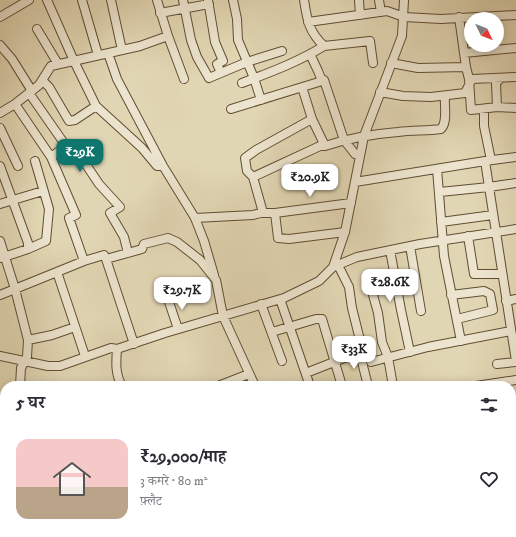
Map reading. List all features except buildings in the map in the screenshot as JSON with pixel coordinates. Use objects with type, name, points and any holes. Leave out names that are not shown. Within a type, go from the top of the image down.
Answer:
[{"type":"street","points":[[0,16],[29,0]]},
{"type":"street","points":[[47,0],[96,106],[142,148],[157,166],[163,166]]},
{"type":"street","points":[[82,0],[98,55]]},
{"type":"street","points":[[111,0],[122,50]]},
{"type":"street","points":[[157,0],[160,13],[184,79]]},
{"type":"street","points":[[183,0],[191,40],[209,78],[247,62],[282,51]]},
{"type":"street","points":[[233,0],[237,19],[238,40],[254,78],[261,100]]},
{"type":"street","points":[[304,0],[308,22],[316,38],[324,46]]},
{"type":"street","points":[[359,0],[360,15]]},
{"type":"street","points":[[379,0],[381,12]]},
{"type":"street","points":[[367,381],[361,358],[362,351],[349,287],[336,266],[345,232],[364,136],[402,36],[404,0]]},
{"type":"street","points":[[160,13],[185,9],[208,2],[215,42],[224,61],[217,64],[221,73]]},
{"type":"street","points":[[308,22],[387,11],[404,17],[441,18],[516,15]]},
{"type":"street","points":[[459,17],[469,85],[470,110],[497,107],[516,108]]},
{"type":"street","points":[[37,29],[58,64]]},
{"type":"street","points":[[0,113],[15,104],[39,85],[51,66],[140,46],[168,36]]},
{"type":"street","points":[[242,83],[286,66],[324,46],[370,41],[373,63]]},
{"type":"street","points":[[0,45],[12,59],[30,92],[66,146],[85,163],[99,184],[120,207],[110,213],[124,237],[128,253]]},
{"type":"street","points":[[464,54],[516,48]]},
{"type":"street","points":[[108,53],[116,79],[163,166],[194,218],[204,241],[216,280],[223,316],[252,381]]},
{"type":"street","points":[[231,109],[322,81],[310,54]]},
{"type":"street","points":[[391,63],[418,68],[466,67]]},
{"type":"street","points":[[380,92],[418,97],[445,96],[465,93],[472,80],[516,77]]},
{"type":"street","points":[[497,107],[496,83],[501,78]]},
{"type":"street","points":[[42,80],[49,86],[69,121],[75,120],[96,106]]},
{"type":"street","points":[[324,80],[344,140],[355,154],[360,156]]},
{"type":"street","points":[[302,87],[312,118],[325,146]]},
{"type":"street","points":[[253,177],[320,146],[364,136],[399,131],[442,129],[445,121],[445,96]]},
{"type":"street","points":[[15,104],[51,157],[76,215],[69,218],[84,261]]},
{"type":"street","points":[[484,109],[484,126],[488,160],[488,187],[516,361],[497,364]]},
{"type":"street","points":[[261,213],[262,209],[253,177],[247,171],[245,158],[312,118]]},
{"type":"street","points":[[0,128],[18,166]]},
{"type":"street","points":[[51,157],[66,146]]},
{"type":"street","points":[[355,182],[488,160],[516,157]]},
{"type":"street","points":[[2,258],[46,241],[49,209],[36,161]]},
{"type":"street","points":[[0,166],[28,244],[28,249]]},
{"type":"street","points":[[437,169],[444,256],[460,341]]},
{"type":"street","points":[[440,192],[516,183]]},
{"type":"street","points":[[0,204],[44,191]]},
{"type":"street","points":[[194,218],[275,213],[351,203]]},
{"type":"street","points":[[275,213],[278,238],[289,239],[345,232]]},
{"type":"street","points":[[442,222],[493,215]]},
{"type":"street","points":[[0,356],[48,366],[60,366],[110,348],[134,344],[178,329],[280,299],[319,281],[336,266],[357,257],[443,240],[516,229]]},
{"type":"street","points":[[468,236],[474,274],[502,274]]},
{"type":"street","points":[[106,259],[142,249],[144,244],[168,238],[177,242],[200,260],[216,280]]},
{"type":"street","points":[[0,241],[2,258],[15,289],[28,340],[28,358],[21,368],[20,381]]},
{"type":"street","points":[[410,246],[421,311]]},
{"type":"street","points":[[390,250],[410,352]]},
{"type":"street","points":[[0,295],[84,261],[104,255],[134,344]]},
{"type":"street","points":[[57,272],[85,356]]},
{"type":"street","points":[[451,295],[484,291],[488,293],[492,299],[493,310],[457,319]]},
{"type":"street","points":[[373,296],[378,313],[382,342],[388,357],[392,381]]},
{"type":"street","points":[[168,299],[178,329]]},
{"type":"street","points":[[280,299],[308,381]]},
{"type":"street","points":[[506,301],[516,299]]},
{"type":"street","points":[[262,304],[282,361]]},
{"type":"street","points":[[272,332],[322,319],[341,381]]},
{"type":"street","points":[[28,340],[52,335],[75,327]]},
{"type":"street","points":[[371,362],[410,352],[511,331]]},
{"type":"street","points":[[117,348],[116,363],[119,381]]},
{"type":"street","points":[[306,373],[362,351]]},
{"type":"street","points":[[231,381],[249,374]]}]
